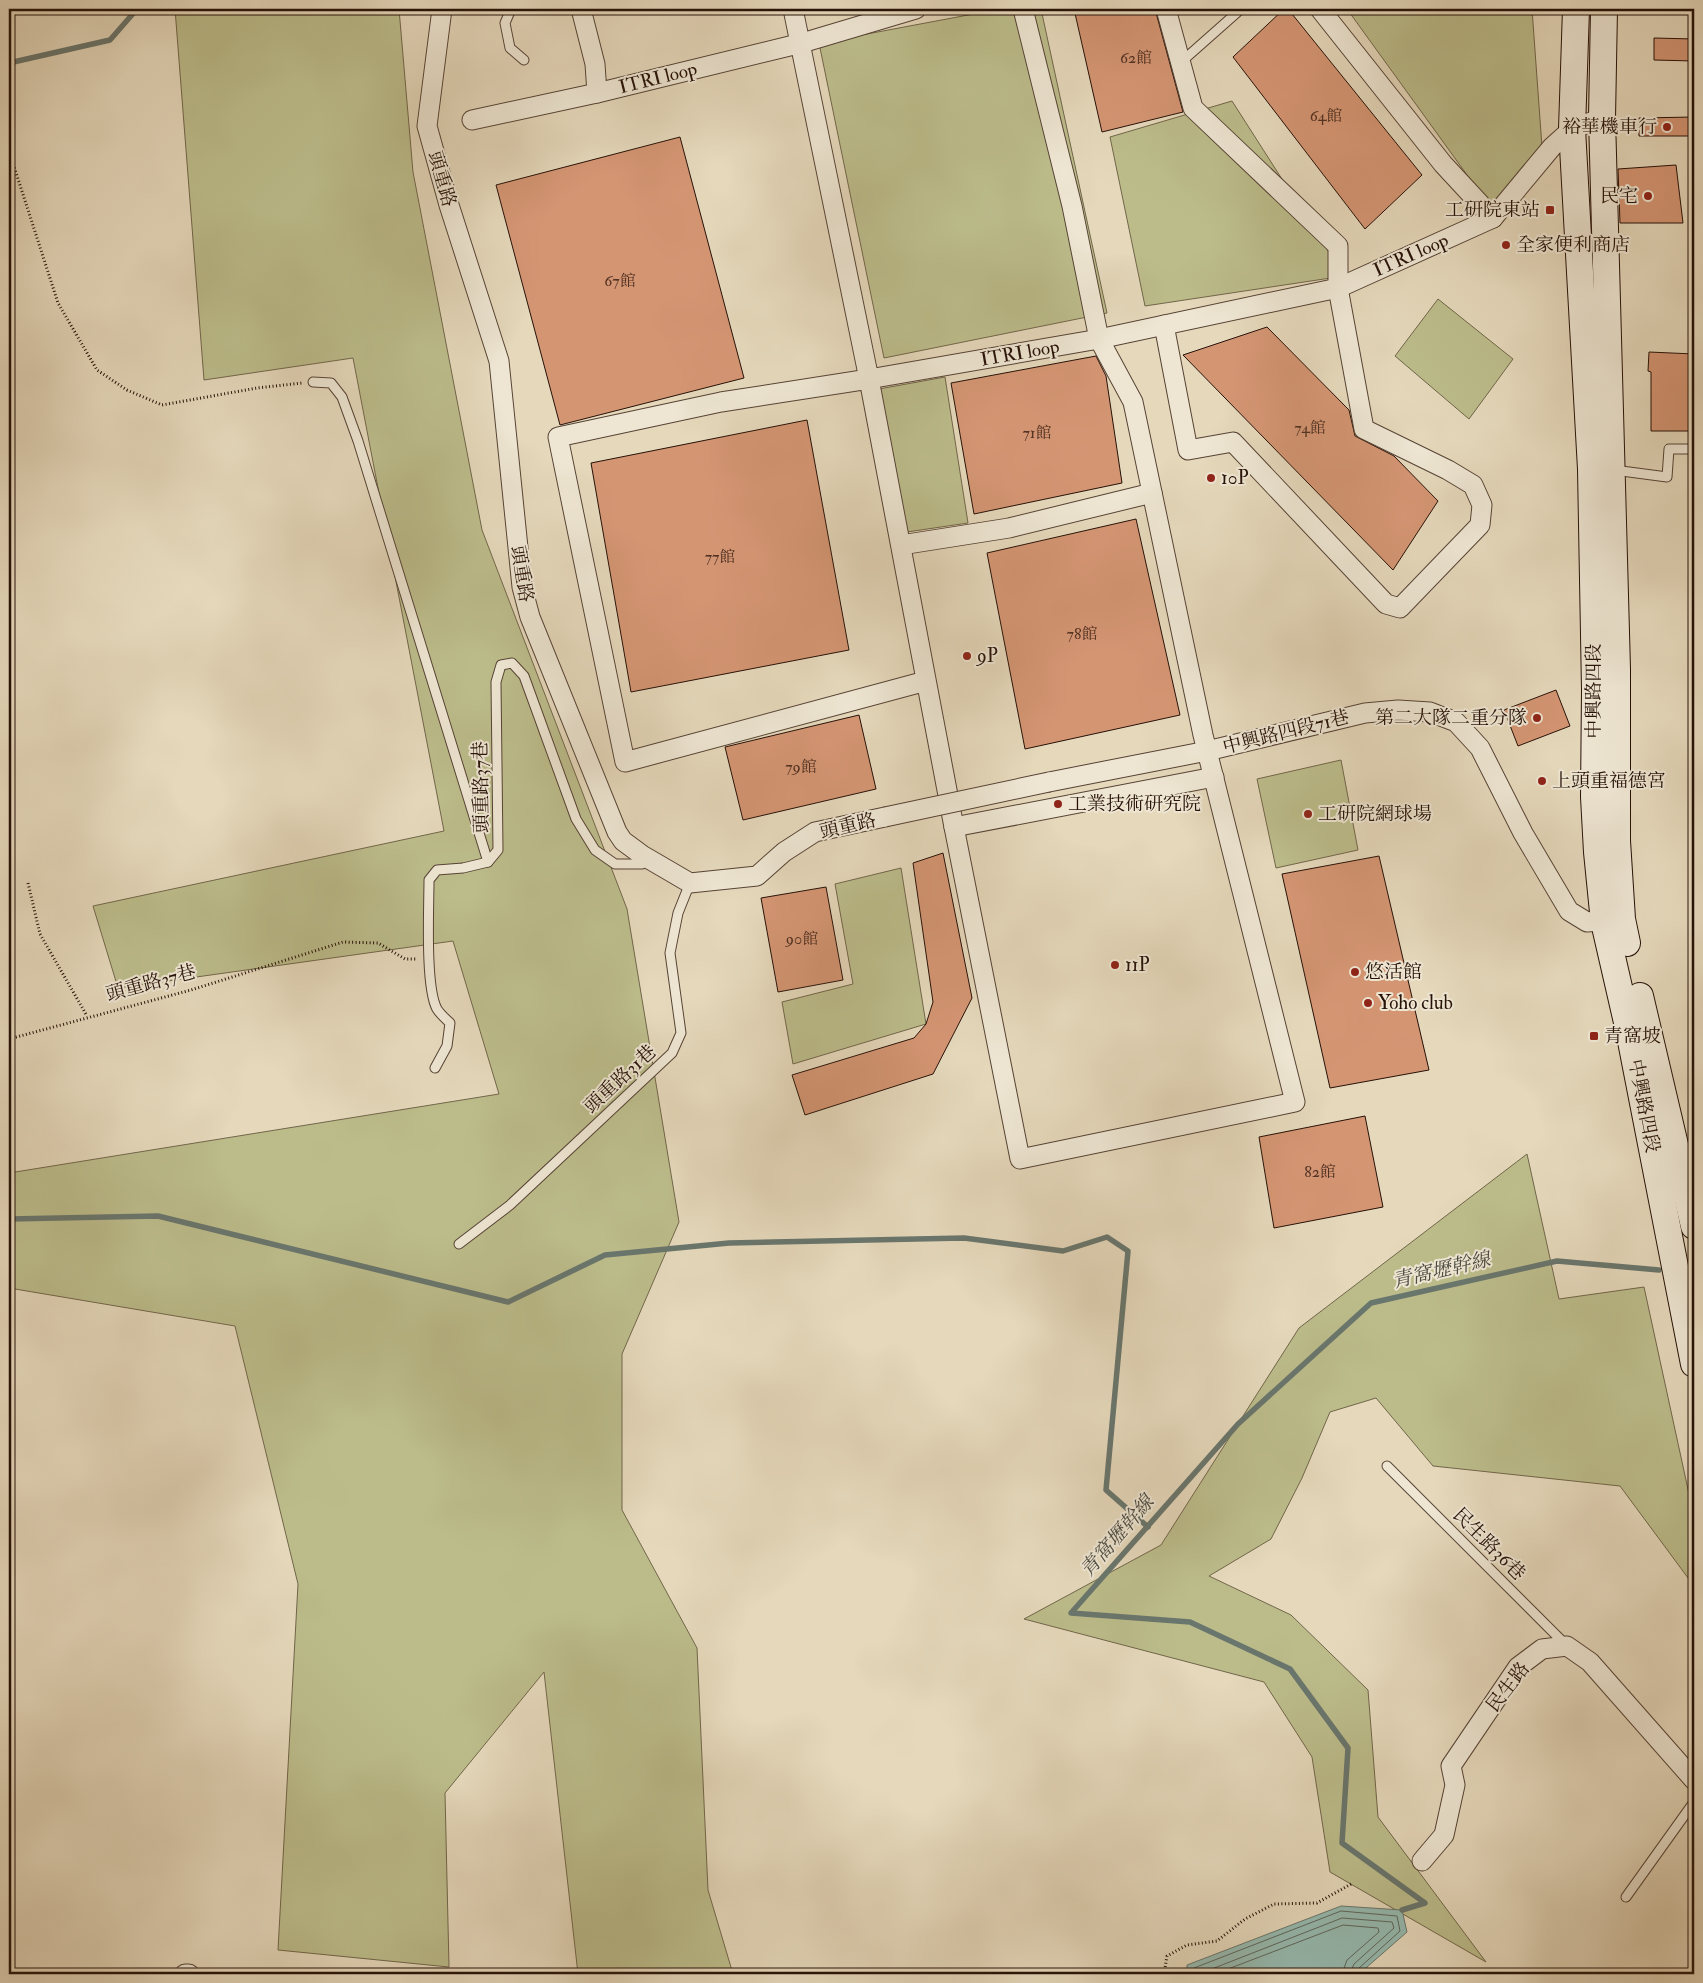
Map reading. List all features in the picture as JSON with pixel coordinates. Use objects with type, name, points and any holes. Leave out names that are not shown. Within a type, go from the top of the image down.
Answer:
[{"type":"main road","name":"中興路四段","points":[[1576,9],[1572,128],[1602,469]]},
{"type":"main road","name":"中興路四段","points":[[1604,9],[1602,118],[1602,469],[1606,691],[1618,841],[1613,921],[1629,1031],[1694,1364]]},
{"type":"main road","name":"中興路四段","points":[[1613,921],[1694,1226]]},
{"type":"street","name":"頭重路","points":[[442,9],[427,126],[449,205],[499,361],[520,569],[530,617],[617,832],[623,840],[642,854],[690,883],[758,876],[784,852],[815,832],[885,817]]},
{"type":"street","name":"ITRI loop","points":[[581,9],[595,64],[597,93],[802,43],[916,9]]},
{"type":"street","points":[[794,9],[869,379],[954,827],[1020,1159],[1295,1102],[1207,751],[1133,402],[1099,339],[1072,206],[1023,9]]},
{"type":"street","points":[[1164,325],[1188,450],[1233,442],[1386,604],[1400,608],[1480,525],[1482,505],[1473,485],[1448,470],[1364,429],[1338,288],[1338,246],[1193,108],[1166,9]]},
{"type":"street","points":[[1320,9],[1443,164],[1493,218]]},
{"type":"street","points":[[472,120],[597,93]]},
{"type":"street","name":"ITRI loop","points":[[926,681],[625,762],[558,437],[721,402],[869,379],[1099,339],[1338,288],[1493,218],[1552,147],[1572,128],[1602,118]]},
{"type":"street","points":[[901,546],[1009,528],[1152,493]]},
{"type":"street","name":"中興路四段71巷","points":[[885,817],[1207,751],[1365,713],[1398,710],[1430,712],[1456,722],[1480,748],[1523,833],[1569,911],[1587,922],[1613,921]]},
{"type":"street","points":[[954,827],[1214,777]]},
{"type":"street","points":[[1567,1646],[1590,1662],[1694,1780]]},
{"type":"street","name":"民生路","points":[[1422,1861],[1444,1835],[1455,1785],[1451,1766],[1518,1667],[1542,1649],[1567,1646]]},
{"type":"lane","points":[[510,9],[505,23],[510,48],[524,60]]},
{"type":"lane","points":[[1180,63],[1241,9]]},
{"type":"lane","points":[[313,382],[331,383],[342,397],[358,441],[488,862],[464,868],[437,870],[429,880],[430,959],[437,1008],[450,1023],[447,1046],[434,1068]]},
{"type":"lane","points":[[1602,469],[1667,477],[1669,449],[1694,448]]},
{"type":"lane","name":"頭重路37巷","points":[[488,862],[498,850],[496,682],[501,665],[512,663],[524,676],[576,820],[595,850],[615,864],[642,864]]},
{"type":"lane","name":"頭重路31巷","points":[[459,1244],[510,1204],[672,1053],[681,1032],[670,953],[678,913],[690,883]]},
{"type":"lane","name":"民生路36巷","points":[[1387,1466],[1567,1646]]},
{"type":"lane","points":[[1626,1897],[1694,1802]]},
{"type":"path","points":[[9,151],[58,303],[97,370],[127,390],[162,405],[257,388],[313,382]]},
{"type":"path","points":[[28,883],[40,934],[87,1016]]},
{"type":"path","name":"頭重路37巷","points":[[9,1039],[87,1016],[191,990],[343,942],[378,943],[404,959],[430,959]]},
{"type":"path","points":[[1164,1974],[1167,1956],[1187,1945],[1216,1941],[1245,1919],[1274,1904],[1316,1902],[1353,1883]]},
{"type":"green space","points":[[175,9],[399,9],[413,172],[482,530],[627,909],[679,1222],[622,1354],[622,1510],[697,1648],[708,1890],[733,1974],[578,1974],[544,1672],[445,1793],[449,1967],[278,1950],[298,1584],[235,1326],[9,1288],[9,1173],[499,1094],[453,941],[118,988],[93,906],[444,831],[353,358],[204,380]]},
{"type":"green space","points":[[1000,9],[1041,9],[1107,313],[884,358],[819,43]]},
{"type":"green space","points":[[1347,9],[1532,9],[1543,161],[1496,215]]},
{"type":"green space","points":[[1232,101],[1344,276],[1145,306],[1110,137]]},
{"type":"green space","points":[[1438,299],[1513,359],[1469,419],[1395,356]]},
{"type":"green space","points":[[945,377],[968,523],[907,532],[879,389]]},
{"type":"green space","name":"工研院網球場","points":[[1341,760],[1358,850],[1276,868],[1257,779]]},
{"type":"green space","points":[[901,868],[926,1024],[793,1064],[782,1002],[853,984],[835,884]]},
{"type":"green space","points":[[1527,1154],[1559,1299],[1644,1287],[1694,1517],[1694,1586],[1620,1486],[1433,1466],[1376,1398],[1330,1412],[1302,1478],[1271,1539],[1209,1576],[1291,1615],[1368,1690],[1378,1817],[1486,1962],[1330,1872],[1312,1757],[1264,1682],[1024,1619],[1161,1545],[1299,1328]]},
{"type":"water","points":[[1341,1906],[1402,1910],[1407,1932],[1359,1974],[1187,1974],[1187,1965]]},
{"type":"building","points":[[1074,9],[1155,9],[1183,112],[1102,132]]},
{"type":"building","points":[[1284,9],[1288,9],[1422,175],[1365,229],[1233,57]]},
{"type":"building","points":[[1654,38],[1694,39],[1694,61],[1654,60]]},
{"type":"building","name":"裕華機車行","points":[[1694,117],[1694,136],[1639,136],[1639,118]]},
{"type":"building","points":[[680,137],[744,378],[560,425],[496,185]]},
{"type":"building","name":"民宅","points":[[1676,165],[1683,223],[1620,223],[1618,169]]},
{"type":"building","points":[[1267,327],[1349,410],[1355,436],[1394,456],[1438,501],[1393,570],[1183,355]]},
{"type":"building","points":[[1649,352],[1694,354],[1694,431],[1651,431]]},
{"type":"building","points":[[1096,356],[1106,376],[1122,483],[974,514],[951,383]]},
{"type":"building","points":[[807,420],[849,650],[631,692],[591,463]]},
{"type":"building","points":[[1136,519],[1180,715],[1025,749],[987,553]]},
{"type":"building","name":"第二大隊二重分隊","points":[[1556,690],[1570,726],[1518,746],[1504,710]]},
{"type":"building","points":[[859,715],[876,789],[743,820],[725,747]]},
{"type":"building","points":[[943,853],[972,998],[933,1074],[805,1115],[792,1075],[914,1038],[926,1024],[933,1002],[913,863]]},
{"type":"building","name":"悠活館","points":[[1379,856],[1429,1070],[1330,1088],[1282,874]]},
{"type":"building","points":[[826,887],[843,980],[778,992],[761,898]]},
{"type":"building","points":[[1365,1116],[1383,1207],[1274,1228],[1259,1137]]},
{"type":"waterway","points":[[9,63],[110,40],[137,9]]},
{"type":"waterway","points":[[9,1219],[158,1216],[508,1302],[605,1255],[729,1243],[964,1238],[1063,1251],[1107,1237],[1128,1251],[1106,1490],[1148,1527]]},
{"type":"waterway","name":"青窩壢幹線","points":[[1402,1910],[1425,1903],[1342,1843],[1348,1748],[1290,1669],[1190,1622],[1071,1613],[1238,1424],[1371,1303],[1557,1261],[1659,1270]]},
{"type":"place","name":"裕華機車行","points":[[1667,127]]},
{"type":"place","name":"民宅","points":[[1648,196]]},
{"type":"place","name":"工研院東站","points":[[1550,210]]},
{"type":"place","name":"全家便利商店","points":[[1506,245]]},
{"type":"place","name":"10P","points":[[1211,478]]},
{"type":"place","name":"9P","points":[[967,656]]},
{"type":"place","name":"第二大隊二重分隊","points":[[1537,718]]},
{"type":"place","name":"上頭重福德宮","points":[[1542,781]]},
{"type":"place","name":"工業技術研究院","points":[[1058,804]]},
{"type":"place","name":"工研院網球場","points":[[1308,814]]},
{"type":"place","name":"11P","points":[[1115,965]]},
{"type":"place","name":"悠活館","points":[[1355,972]]},
{"type":"place","name":"Yoho club","points":[[1368,1003]]},
{"type":"place","name":"青窩坡","points":[[1594,1036]]}]
